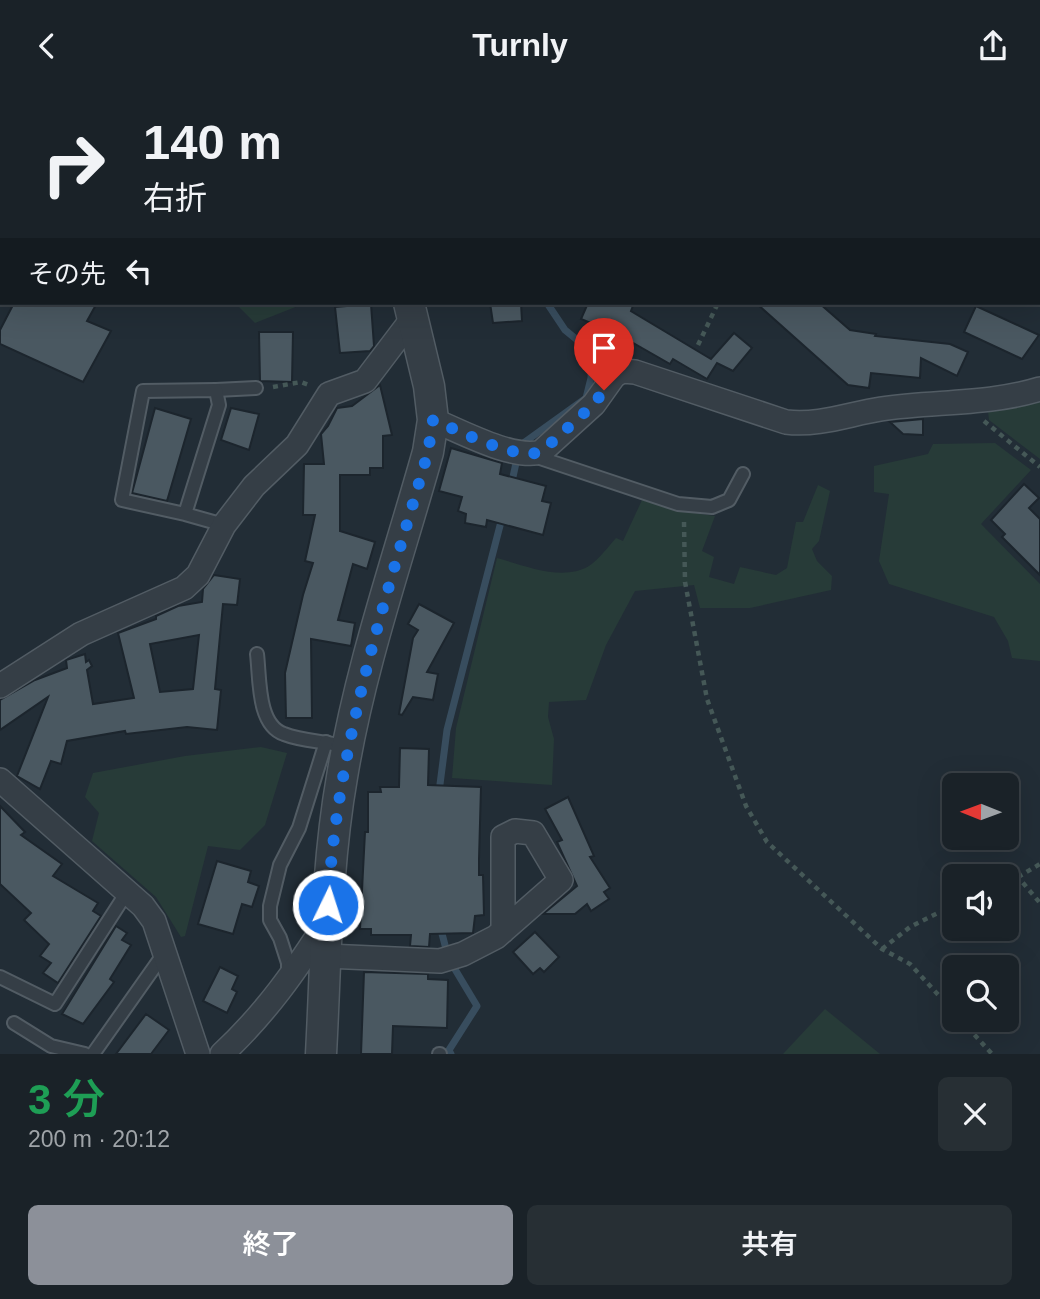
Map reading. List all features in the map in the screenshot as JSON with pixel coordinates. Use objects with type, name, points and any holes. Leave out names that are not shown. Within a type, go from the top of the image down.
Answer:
[{"type":"street","points":[[321,1054],[337,745],[358,702],[428,452],[433,420],[429,386],[411,311]]},
{"type":"street","points":[[0,686],[81,633],[184,588],[198,575],[224,525],[254,486],[297,445],[329,394],[366,381],[411,311]]},
{"type":"street","points":[[433,420],[478,439],[530,455],[541,452],[594,404],[614,376],[622,370],[786,422],[803,424],[883,409],[999,399],[1040,389]]},
{"type":"street","points":[[0,780],[143,906],[153,921],[165,952],[198,1054]]},
{"type":"street","points":[[222,1054],[250,1028],[288,982],[328,920]]},
{"type":"street","points":[[326,955],[440,961],[463,954],[503,931]]},
{"type":"lane","points":[[224,525],[122,499],[143,391],[256,388]]},
{"type":"lane","points":[[185,514],[219,405],[216,390]]},
{"type":"lane","points":[[530,455],[684,504],[712,507],[729,499],[743,474]]},
{"type":"lane","points":[[257,654],[265,717],[275,730],[337,745],[280,865],[270,906],[270,920],[280,938],[288,963],[288,982]]},
{"type":"lane","points":[[0,977],[55,1004],[127,892]]},
{"type":"lane","points":[[93,1054],[165,952]]},
{"type":"lane","points":[[14,1023],[51,1046],[85,1054]]},
{"type":"path","points":[[698,345],[717,305]]},
{"type":"path","points":[[284,387],[301,382],[316,387]]},
{"type":"path","points":[[967,402],[988,426],[1040,467]]},
{"type":"path","points":[[684,504],[685,582],[706,699],[746,806],[767,842],[882,949],[910,964],[942,999]]},
{"type":"path","points":[[1019,876],[1040,863]]},
{"type":"path","points":[[1019,878],[1040,903]]},
{"type":"path","points":[[882,949],[910,927],[942,911]]},
{"type":"path","points":[[972,1032],[992,1054]]},
{"type":"green space","points":[[237,305],[298,305],[298,306],[255,323]]},
{"type":"green space","points":[[1040,397],[1040,459],[989,420],[988,411],[991,405]]},
{"type":"green space","points":[[995,443],[1031,470],[981,524],[1040,584],[1040,661],[1012,658],[1008,641],[994,617],[889,584],[879,561],[889,494],[874,492],[874,466],[928,454],[933,444]]},
{"type":"green space","points":[[818,485],[830,491],[819,541],[812,549],[817,561],[832,576],[831,590],[750,608],[700,608],[694,585],[635,591],[606,645],[586,700],[549,702],[548,717],[554,739],[552,785],[452,778],[456,728],[497,558],[543,571],[578,571],[593,563],[616,538],[623,541],[642,500],[679,511],[715,516],[702,551],[714,557],[709,577],[734,584],[740,567],[776,575],[787,568],[796,522],[803,522]]},
{"type":"green space","points":[[261,747],[287,753],[265,825],[240,850],[208,846],[185,936],[181,937],[156,897],[92,841],[99,813],[85,797],[93,773],[185,756]]},
{"type":"green space","points":[[825,1009],[880,1054],[783,1054]]},
{"type":"building","points":[[13,305],[96,305],[87,321],[111,331],[83,382],[0,344],[0,330]]},
{"type":"building","points":[[371,305],[374,346],[370,351],[340,353],[335,307]]},
{"type":"building","points":[[490,305],[521,305],[522,321],[493,323]]},
{"type":"building","points":[[587,305],[633,305],[631,311],[711,359],[734,333],[752,348],[733,371],[717,363],[707,379],[673,359],[670,364],[626,339],[621,351],[603,343],[608,330],[581,319]]},
{"type":"building","points":[[758,305],[821,305],[850,330],[876,334],[875,336],[950,344],[968,352],[957,376],[921,358],[920,378],[871,373],[869,388],[848,385]]},
{"type":"building","points":[[976,306],[1039,335],[1022,359],[964,332]]},
{"type":"building","points":[[259,332],[293,332],[292,382],[260,381]]},
{"type":"building","points":[[380,385],[392,435],[383,436],[383,468],[370,468],[370,475],[340,475],[340,531],[375,542],[367,569],[353,564],[338,620],[355,623],[351,646],[311,639],[312,718],[286,718],[285,673],[313,563],[305,561],[315,515],[303,515],[304,464],[324,464],[321,434],[337,408],[352,406]]},
{"type":"building","points":[[155,408],[191,419],[167,501],[132,493]]},
{"type":"building","points":[[231,408],[259,414],[249,450],[221,440]]},
{"type":"building","points":[[923,419],[923,435],[903,434],[890,422]]},
{"type":"building","points":[[451,448],[502,463],[500,474],[546,486],[542,501],[551,503],[543,535],[487,520],[486,527],[465,523],[466,514],[458,511],[462,497],[439,491]]},
{"type":"building","points":[[1024,484],[1039,498],[1029,508],[1040,519],[1040,575],[1002,537],[1005,534],[991,520]]},
{"type":"building","points":[[214,575],[240,579],[237,605],[223,604],[215,689],[221,690],[217,730],[187,727],[126,734],[125,731],[67,741],[61,764],[51,761],[40,789],[17,776],[48,697],[0,730],[0,700],[35,680],[67,668],[66,660],[85,654],[86,662],[89,660],[92,666],[87,670],[93,704],[134,698],[118,633],[156,619],[156,616],[178,606],[202,602],[203,589]],"holes":[[[199,635],[193,689],[160,692],[150,644]]]},
{"type":"building","points":[[419,604],[454,623],[427,672],[438,674],[433,700],[413,697],[402,715],[399,714],[413,638],[418,630],[408,624]]},
{"type":"building","points":[[400,748],[429,749],[428,785],[481,787],[479,875],[483,875],[484,915],[475,916],[473,933],[430,934],[429,947],[410,946],[411,935],[371,935],[371,929],[360,929],[365,832],[368,832],[368,792],[381,792],[380,787],[399,787]]},
{"type":"building","points":[[568,797],[594,856],[590,857],[610,888],[604,892],[609,899],[591,911],[587,904],[575,914],[543,914],[577,886],[557,842],[562,840],[545,809]]},
{"type":"building","points":[[0,806],[25,832],[21,835],[62,864],[53,876],[98,903],[93,911],[101,916],[58,983],[43,973],[51,963],[40,956],[49,944],[24,920],[31,913],[0,884]]},
{"type":"building","points":[[217,861],[251,871],[248,882],[259,886],[252,907],[242,904],[233,934],[198,924]]},
{"type":"building","points":[[116,926],[127,933],[122,940],[131,945],[110,979],[114,982],[83,1024],[62,1014]]},
{"type":"building","points":[[535,932],[559,957],[544,972],[540,968],[533,974],[513,952]]},
{"type":"building","points":[[220,967],[238,976],[232,989],[237,992],[227,1013],[203,1001]]},
{"type":"building","points":[[364,972],[428,974],[428,979],[448,980],[447,1028],[393,1026],[392,1054],[361,1054]]},
{"type":"building","points":[[146,1014],[169,1030],[151,1054],[116,1054]]},
{"type":"waterway","points":[[522,444],[586,398],[591,378],[592,352],[565,330],[548,305]]},
{"type":"waterway","points":[[511,486],[516,463]]},
{"type":"waterway","points":[[439,792],[447,730],[503,514]]},
{"type":"waterway","points":[[440,926],[446,949]]},
{"type":"waterway","points":[[451,1054],[449,1050],[477,1006],[453,966]]},
{"type":"route","points":[[328,905],[342,776],[358,702],[428,452],[433,420],[478,439],[530,455],[541,452],[594,404],[604,390]]}]
